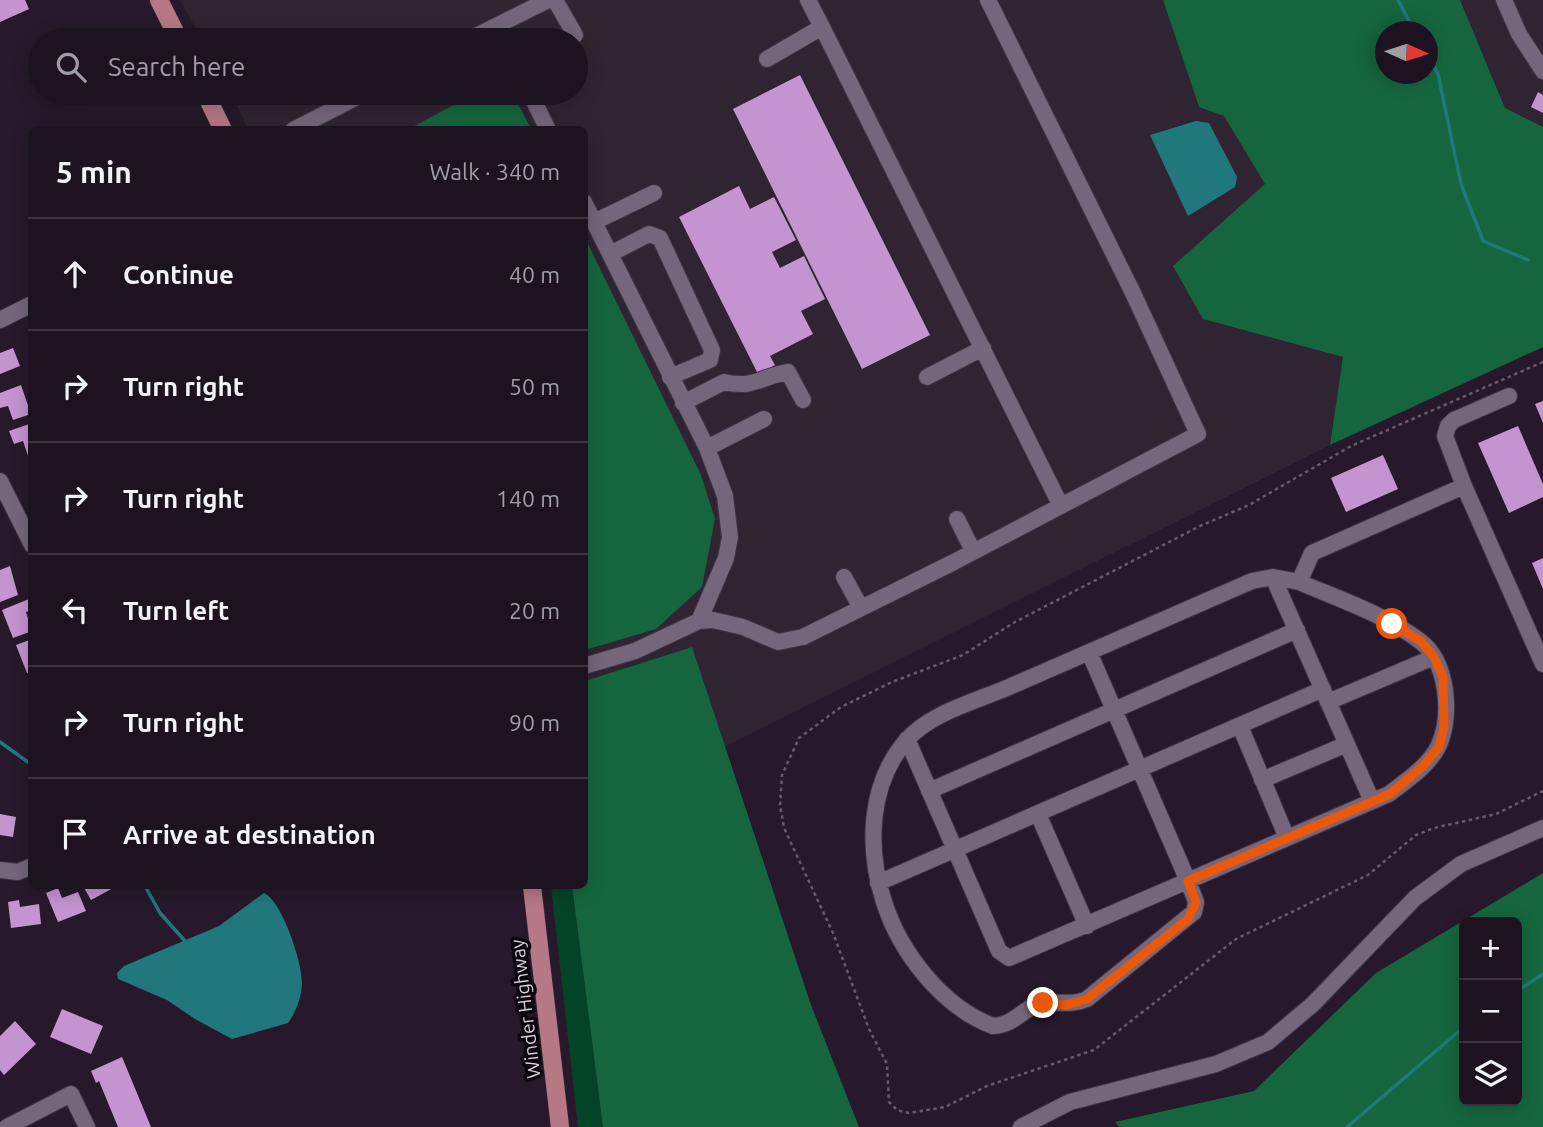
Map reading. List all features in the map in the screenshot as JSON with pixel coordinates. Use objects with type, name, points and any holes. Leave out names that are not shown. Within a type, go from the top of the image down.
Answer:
[{"type":"main road","points":[[159,0],[173,28]]},
{"type":"main road","points":[[211,105],[221,126]]},
{"type":"main road","name":"Winder Highway","points":[[532,889],[560,1127]]},
{"type":"street","points":[[507,28],[548,0]]},
{"type":"street","points":[[555,0],[571,28]]},
{"type":"street","points":[[808,0],[1062,506]]},
{"type":"street","points":[[588,665],[657,642],[699,621],[713,620],[744,626],[778,642],[803,637],[1198,434],[1133,293],[988,0]]},
{"type":"street","points":[[1504,0],[1519,34],[1543,71]]},
{"type":"street","points":[[767,58],[822,27]]},
{"type":"street","points":[[301,126],[342,105]]},
{"type":"street","points":[[536,105],[546,126]]},
{"type":"street","points":[[594,222],[654,193]]},
{"type":"street","points":[[588,210],[707,448],[725,496],[730,537],[717,582],[699,621]]},
{"type":"street","points":[[610,254],[649,234],[660,238],[712,351],[710,360],[670,377]]},
{"type":"street","points":[[0,320],[28,306]]},
{"type":"street","points":[[927,377],[983,348]]},
{"type":"street","points":[[683,403],[724,382],[745,387],[773,375],[788,372],[803,400]]},
{"type":"street","points":[[1509,396],[1448,426],[1445,436],[1464,486],[1543,664]]},
{"type":"street","points":[[707,448],[764,419]]},
{"type":"street","points":[[0,481],[28,537]]},
{"type":"street","points":[[1299,582],[1312,553],[1464,486]]},
{"type":"street","points":[[957,519],[973,551]]},
{"type":"street","points":[[844,577],[860,608]]},
{"type":"street","points":[[1273,577],[1372,801]]},
{"type":"street","points":[[906,739],[1004,957],[1014,957],[1087,926],[1188,881],[1372,801],[1390,794],[1439,747],[1444,727],[1443,677],[1434,657],[1421,641],[1392,624],[1299,582],[1273,577],[1252,581],[937,718],[906,739],[887,769],[879,793],[873,841],[878,883],[899,936],[926,975],[962,1008],[993,1026],[1005,1026],[1043,1003],[1066,1005],[1087,999],[1188,919],[1196,902],[1188,881],[1139,770],[1115,710],[1089,652]]},
{"type":"street","points":[[929,791],[1297,631]]},
{"type":"street","points":[[878,883],[1240,726],[1434,657]]},
{"type":"street","points":[[1240,726],[1287,838]]},
{"type":"street","points":[[1262,780],[1347,744]]},
{"type":"street","points":[[1038,814],[1087,926]]},
{"type":"street","points":[[1021,1127],[1070,1102],[1216,1064],[1268,1042],[1313,1004],[1415,898],[1461,863],[1543,828]]},
{"type":"street","points":[[0,870],[18,872],[28,868]]},
{"type":"street","points":[[7,1127],[71,1094],[87,1127]]},
{"type":"shaded area","points":[[180,0],[1163,0],[1199,107],[1224,116],[1265,184],[1203,319],[1343,357],[1330,445],[724,747],[692,647],[588,680],[588,126],[247,126],[237,105],[588,105],[588,28],[195,28]]},
{"type":"shaded area","points":[[1163,0],[1460,0],[1505,108],[1543,127],[1543,347],[1330,445],[1343,357],[1203,319],[1173,266],[1265,184],[1224,116],[1199,107]]},
{"type":"shaded area","points":[[1460,0],[1543,0],[1543,127],[1505,108]]},
{"type":"shaded area","points":[[454,105],[519,105],[529,126],[415,126]]},
{"type":"shaded area","points":[[1196,121],[1209,123],[1237,177],[1235,187],[1188,216],[1150,135]]},
{"type":"shaded area","points":[[588,244],[701,475],[715,519],[702,587],[656,629],[588,649]]},
{"type":"shaded area","points":[[692,647],[811,1005],[859,1127],[603,1127],[572,889],[588,889],[588,680]]},
{"type":"shaded area","points":[[1543,873],[1543,1127],[1119,1127],[1115,1122],[1254,1091],[1376,973],[1459,923],[1459,1106],[1522,1106],[1522,917],[1470,917]]},
{"type":"shaded area","points":[[551,889],[572,889],[603,1127],[578,1127]]},
{"type":"shaded area","points":[[264,893],[278,907],[284,919],[301,973],[300,998],[288,1023],[232,1039],[167,1000],[118,979],[117,973],[124,966],[219,926]]},
{"type":"building","points":[[0,0],[25,0],[29,9],[0,22]]},
{"type":"building","points":[[800,75],[930,335],[862,369],[733,109]]},
{"type":"building","points":[[1538,92],[1543,95],[1543,113],[1531,107]]},
{"type":"building","points":[[739,186],[750,209],[774,197],[796,240],[772,252],[780,268],[804,256],[825,299],[801,311],[813,334],[770,356],[775,365],[758,374],[679,217]]},
{"type":"building","points":[[13,348],[20,366],[0,374],[0,353]]},
{"type":"building","points":[[21,385],[28,405],[28,415],[13,420],[8,406],[0,408],[0,393]]},
{"type":"building","points":[[1543,401],[1543,423],[1535,404]]},
{"type":"building","points":[[28,424],[28,456],[23,441],[14,444],[9,431]]},
{"type":"building","points":[[1518,426],[1543,484],[1543,497],[1509,513],[1478,443]]},
{"type":"building","points":[[1383,455],[1398,489],[1346,512],[1331,478]]},
{"type":"building","points":[[1543,558],[1543,589],[1532,563]]},
{"type":"building","points":[[10,566],[18,595],[0,602],[0,570]]},
{"type":"building","points":[[28,599],[28,632],[13,638],[2,610]]},
{"type":"building","points":[[28,640],[28,673],[27,673],[16,645]]},
{"type":"building","points":[[0,814],[16,817],[13,837],[0,835]]},
{"type":"building","points":[[58,889],[62,898],[78,892],[86,911],[58,922],[46,893]]},
{"type":"building","points":[[85,889],[111,889],[91,900]]},
{"type":"building","points":[[19,900],[20,907],[39,904],[41,924],[11,928],[8,902]]},
{"type":"building","points":[[62,1009],[103,1026],[91,1054],[50,1037]]},
{"type":"building","points":[[15,1021],[36,1044],[4,1075],[0,1070],[0,1036]]},
{"type":"building","points":[[122,1057],[151,1127],[118,1127],[99,1081],[96,1083],[91,1071]]},
{"type":"waterway","points":[[1398,0],[1409,21]]},
{"type":"waterway","points":[[1438,74],[1461,184],[1483,241],[1528,260]]},
{"type":"waterway","points":[[0,742],[28,762]]},
{"type":"waterway","points":[[147,889],[160,913],[185,941]]},
{"type":"waterway","points":[[1522,988],[1543,974]]},
{"type":"waterway","points":[[1347,1127],[1459,1031]]},
{"type":"route","points":[[1043,1003],[1066,1005],[1087,999],[1188,919],[1194,912],[1196,902],[1188,881],[1390,794],[1423,766],[1439,747],[1444,727],[1443,677],[1434,657],[1421,641],[1392,624]]}]
